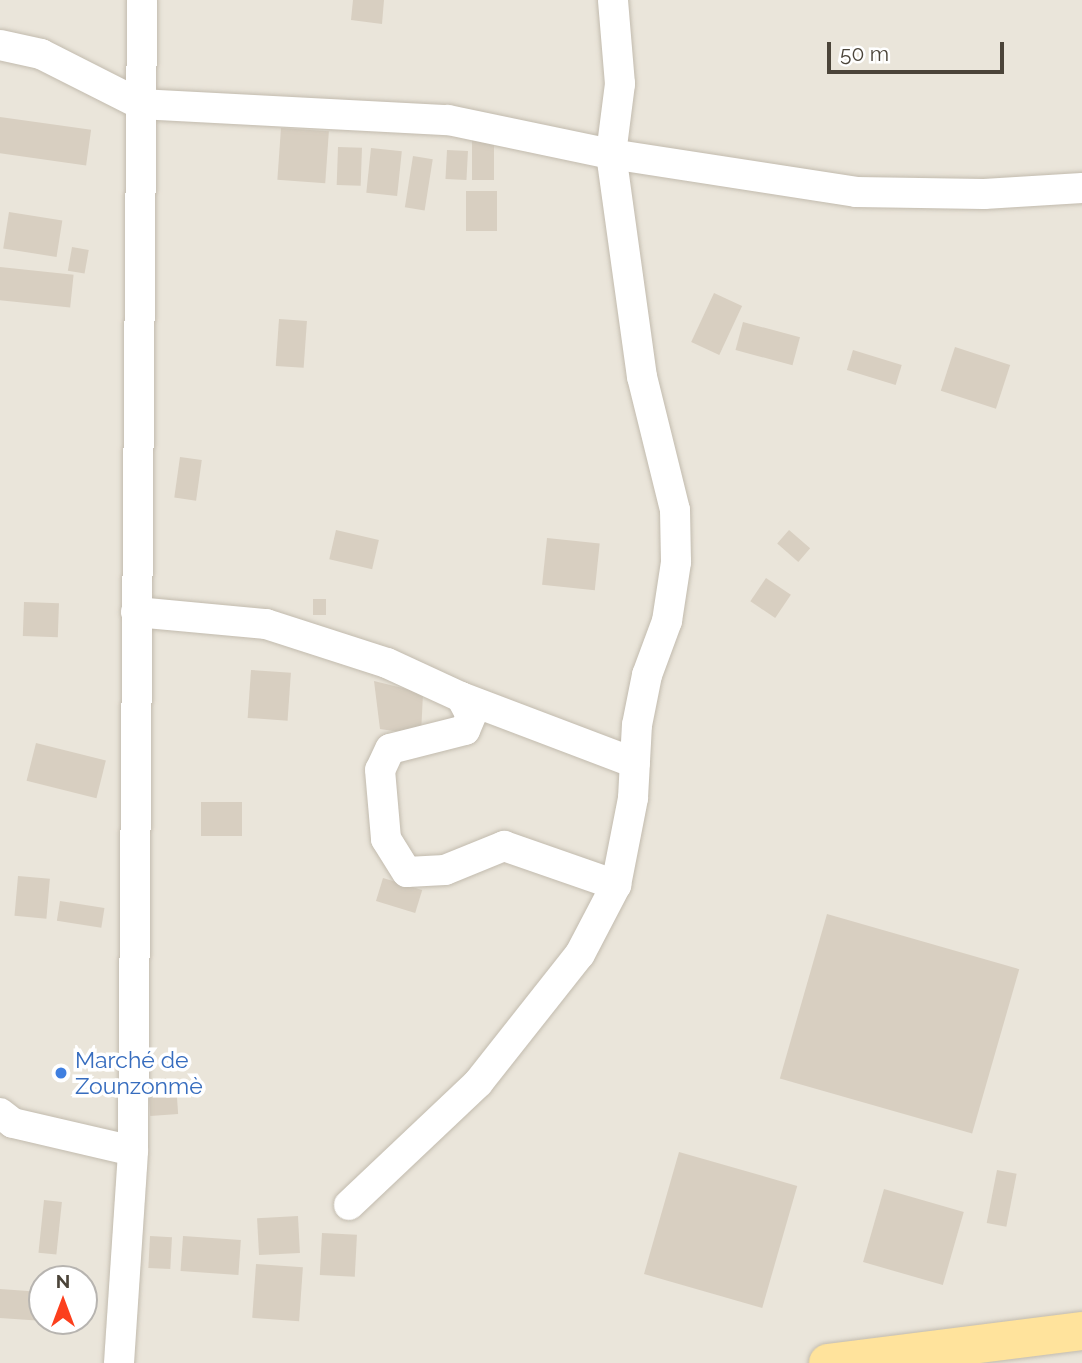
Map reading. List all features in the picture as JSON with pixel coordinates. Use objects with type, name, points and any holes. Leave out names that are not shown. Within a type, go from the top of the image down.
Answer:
[{"type":"main road","points":[[828,1363],[1082,1331]]},
{"type":"street","points":[[119,1363],[133,1151],[142,0]]},
{"type":"street","points":[[349,1205],[478,1083],[580,954],[616,885],[647,675],[667,621],[676,562],[675,510],[642,377],[611,154],[620,84],[613,0]]},
{"type":"street","points":[[0,45],[41,54],[140,104],[448,120],[611,154],[856,192],[984,194],[1082,188]]},
{"type":"street","points":[[136,612],[266,624],[387,663],[461,697],[635,763]]},
{"type":"street","points":[[461,697],[471,716],[465,730],[390,749],[380,770],[386,839],[407,872],[445,870],[504,846],[616,885]]},
{"type":"street","points":[[0,1113],[13,1122],[133,1151]]},
{"type":"shaded area","points":[[0,0],[1082,0],[1082,1363],[0,1363]]},
{"type":"building","points":[[353,0],[384,0],[382,24],[351,20]]},
{"type":"building","points":[[0,117],[91,130],[86,165],[0,153]]},
{"type":"building","points":[[281,128],[329,131],[325,183],[277,180]]},
{"type":"building","points":[[472,136],[494,136],[494,180],[472,180]]},
{"type":"building","points":[[338,147],[362,148],[361,186],[337,185]]},
{"type":"building","points":[[371,148],[402,151],[397,196],[366,193]]},
{"type":"building","points":[[447,150],[468,151],[466,180],[445,179]]},
{"type":"building","points":[[413,156],[433,159],[425,210],[405,207]]},
{"type":"building","points":[[466,191],[497,191],[497,231],[466,231]]},
{"type":"building","points":[[9,212],[62,220],[57,257],[3,249]]},
{"type":"building","points":[[72,247],[89,250],[85,274],[68,271]]},
{"type":"building","points":[[0,267],[74,275],[70,308],[0,300]]},
{"type":"building","points":[[714,293],[742,306],[719,355],[691,342]]},
{"type":"building","points":[[279,319],[307,321],[304,368],[276,366]]},
{"type":"building","points":[[743,322],[800,337],[792,365],[735,350]]},
{"type":"building","points":[[955,347],[1010,365],[996,409],[941,391]]},
{"type":"building","points":[[853,350],[902,365],[896,385],[847,370]]},
{"type":"building","points":[[180,457],[202,460],[196,501],[174,498]]},
{"type":"building","points":[[336,530],[379,540],[372,569],[329,559]]},
{"type":"building","points":[[789,530],[810,548],[798,562],[777,544]]},
{"type":"building","points":[[547,538],[600,544],[595,590],[542,585]]},
{"type":"building","points":[[766,578],[791,595],[775,618],[750,601]]},
{"type":"building","points":[[313,599],[326,599],[326,615],[313,615]]},
{"type":"building","points":[[24,602],[59,603],[58,637],[23,636]]},
{"type":"building","points":[[251,670],[291,673],[288,721],[248,718]]},
{"type":"building","points":[[374,681],[423,693],[421,735],[380,729]]},
{"type":"building","points":[[36,743],[106,760],[96,798],[27,781]]},
{"type":"building","points":[[201,802],[242,802],[242,836],[201,836]]},
{"type":"building","points":[[18,876],[50,879],[46,919],[15,916]]},
{"type":"building","points":[[383,878],[422,890],[415,913],[376,901]]},
{"type":"building","points":[[60,901],[104,908],[101,928],[57,921]]},
{"type":"building","points":[[827,914],[1019,969],[972,1134],[780,1078]]},
{"type":"building","points":[[176,1083],[178,1114],[150,1116],[148,1085]]},
{"type":"building","points":[[679,1152],[797,1186],[762,1308],[644,1274]]},
{"type":"building","points":[[997,1170],[1017,1174],[1006,1227],[987,1223]]},
{"type":"building","points":[[884,1189],[964,1212],[943,1285],[863,1262]]},
{"type":"building","points":[[44,1200],[62,1202],[56,1255],[38,1253]]},
{"type":"building","points":[[298,1216],[300,1253],[259,1255],[257,1218]]},
{"type":"building","points":[[322,1233],[357,1235],[355,1277],[320,1275]]},
{"type":"building","points":[[150,1236],[172,1237],[170,1269],[148,1268]]},
{"type":"building","points":[[183,1236],[241,1240],[238,1275],[181,1271]]},
{"type":"building","points":[[256,1264],[303,1267],[299,1321],[252,1318]]},
{"type":"building","points":[[0,1289],[28,1291],[28,1320],[0,1318]]},
{"type":"place","name":"Marché de Zounzonmè","points":[[61,1073]]}]
